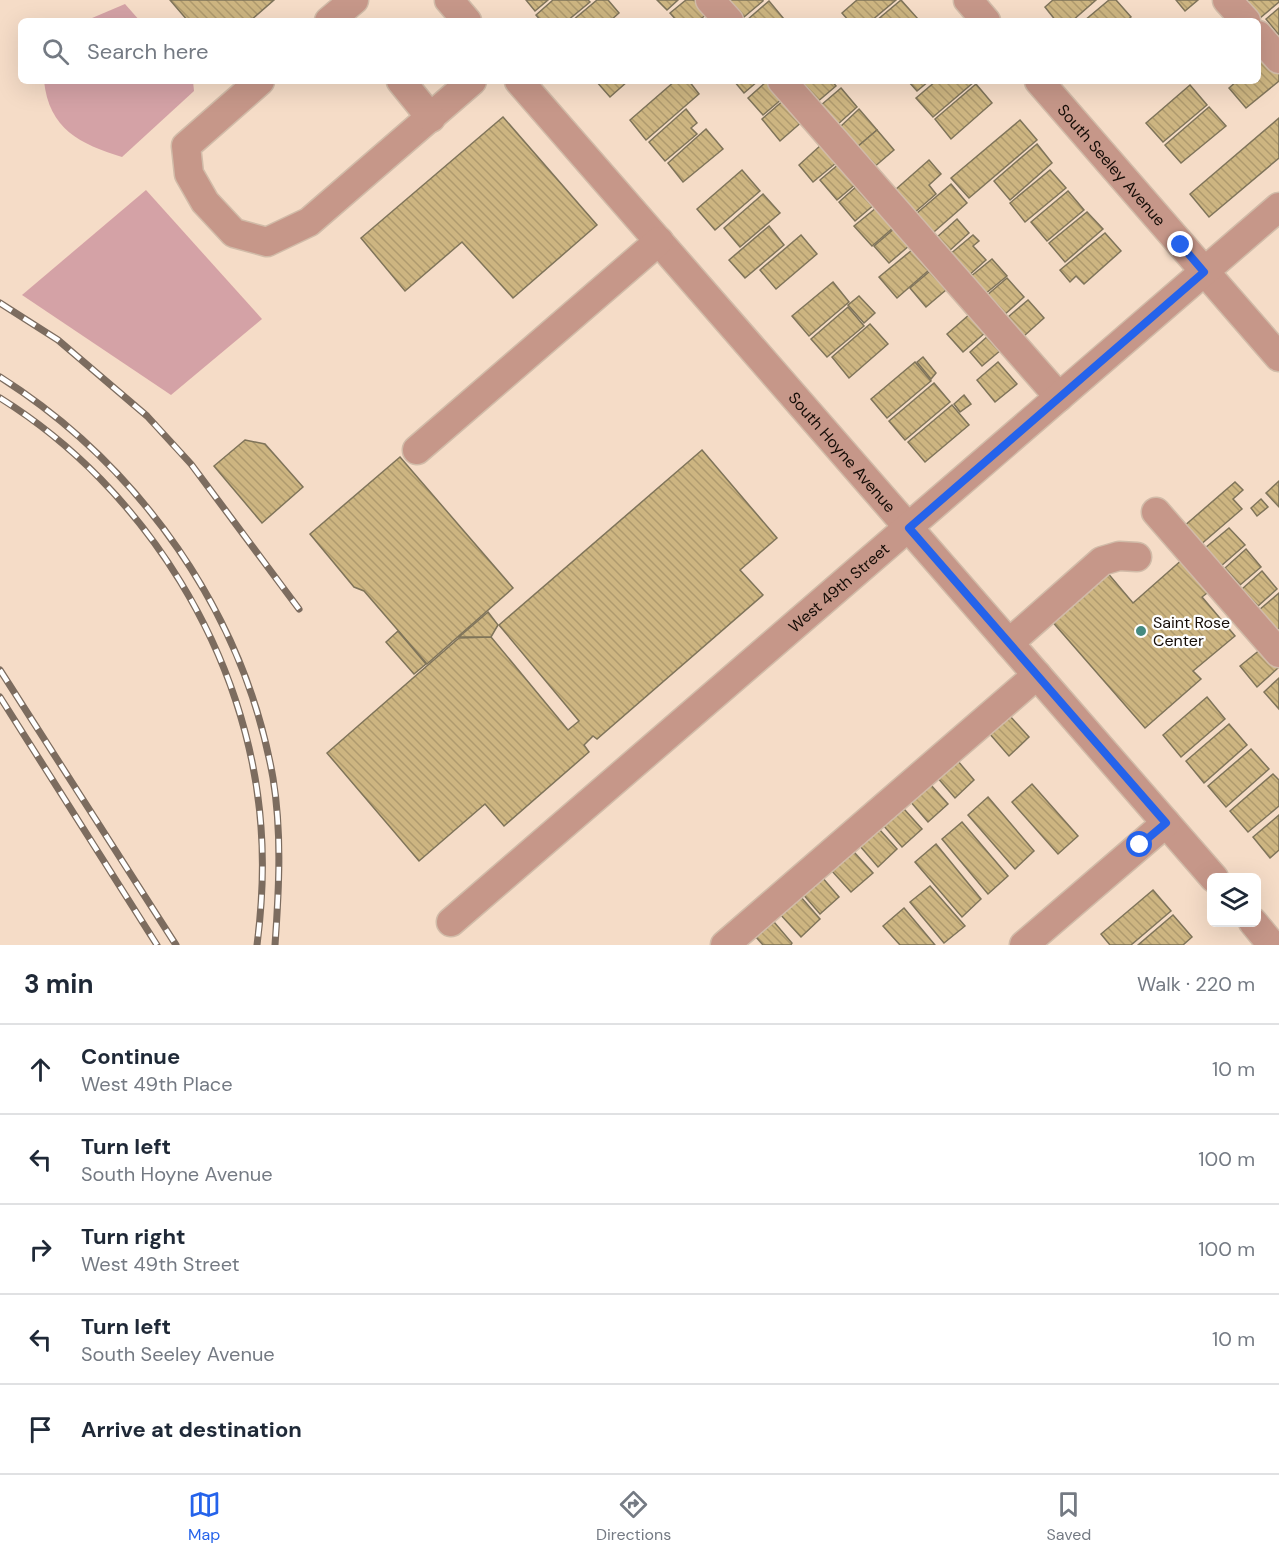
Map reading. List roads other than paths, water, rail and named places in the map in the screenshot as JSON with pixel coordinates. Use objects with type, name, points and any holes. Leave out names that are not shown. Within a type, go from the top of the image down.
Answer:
[{"type":"street","points":[[448,0],[464,18]]},
{"type":"street","points":[[710,0],[726,18]]},
{"type":"street","points":[[968,0],[983,18]]},
{"type":"street","points":[[1227,0],[1243,18]]},
{"type":"street","points":[[1261,38],[1279,59]]},
{"type":"street","points":[[257,84],[186,146],[189,174],[206,202],[234,233],[267,242],[309,222],[469,84]]},
{"type":"street","points":[[403,84],[431,118]]},
{"type":"street","name":"South Hoyne Avenue","points":[[522,84],[1210,873]]},
{"type":"street","points":[[785,84],[1059,397]]},
{"type":"street","name":"South Seeley Avenue","points":[[1041,84],[1279,357]]},
{"type":"street","name":"West 49th Street","points":[[451,922],[1279,207]]},
{"type":"street","points":[[417,450],[659,241]]},
{"type":"street","points":[[1156,512],[1279,653]]},
{"type":"street","points":[[1009,643],[1102,561],[1119,556],[1137,557]]},
{"type":"street","points":[[725,945],[1037,675]]},
{"type":"street","points":[[1024,945],[1166,823]]},
{"type":"street","points":[[1257,927],[1272,945]]},
{"type":"railway","points":[[0,303],[58,340],[147,416],[191,464],[299,609]]},
{"type":"railway","points":[[0,377],[51,413],[98,454],[140,499],[178,549],[211,602],[238,658],[259,717],[273,778],[279,840],[275,945]]},
{"type":"railway","points":[[0,398],[52,435],[100,479],[143,528],[180,582],[211,639],[236,700],[252,763],[261,827],[262,856],[257,945]]},
{"type":"railway","points":[[0,670],[176,945]]},
{"type":"railway","points":[[0,697],[157,945]]},
{"type":"place","name":"Saint Rose Center","points":[[1141,631]]}]
